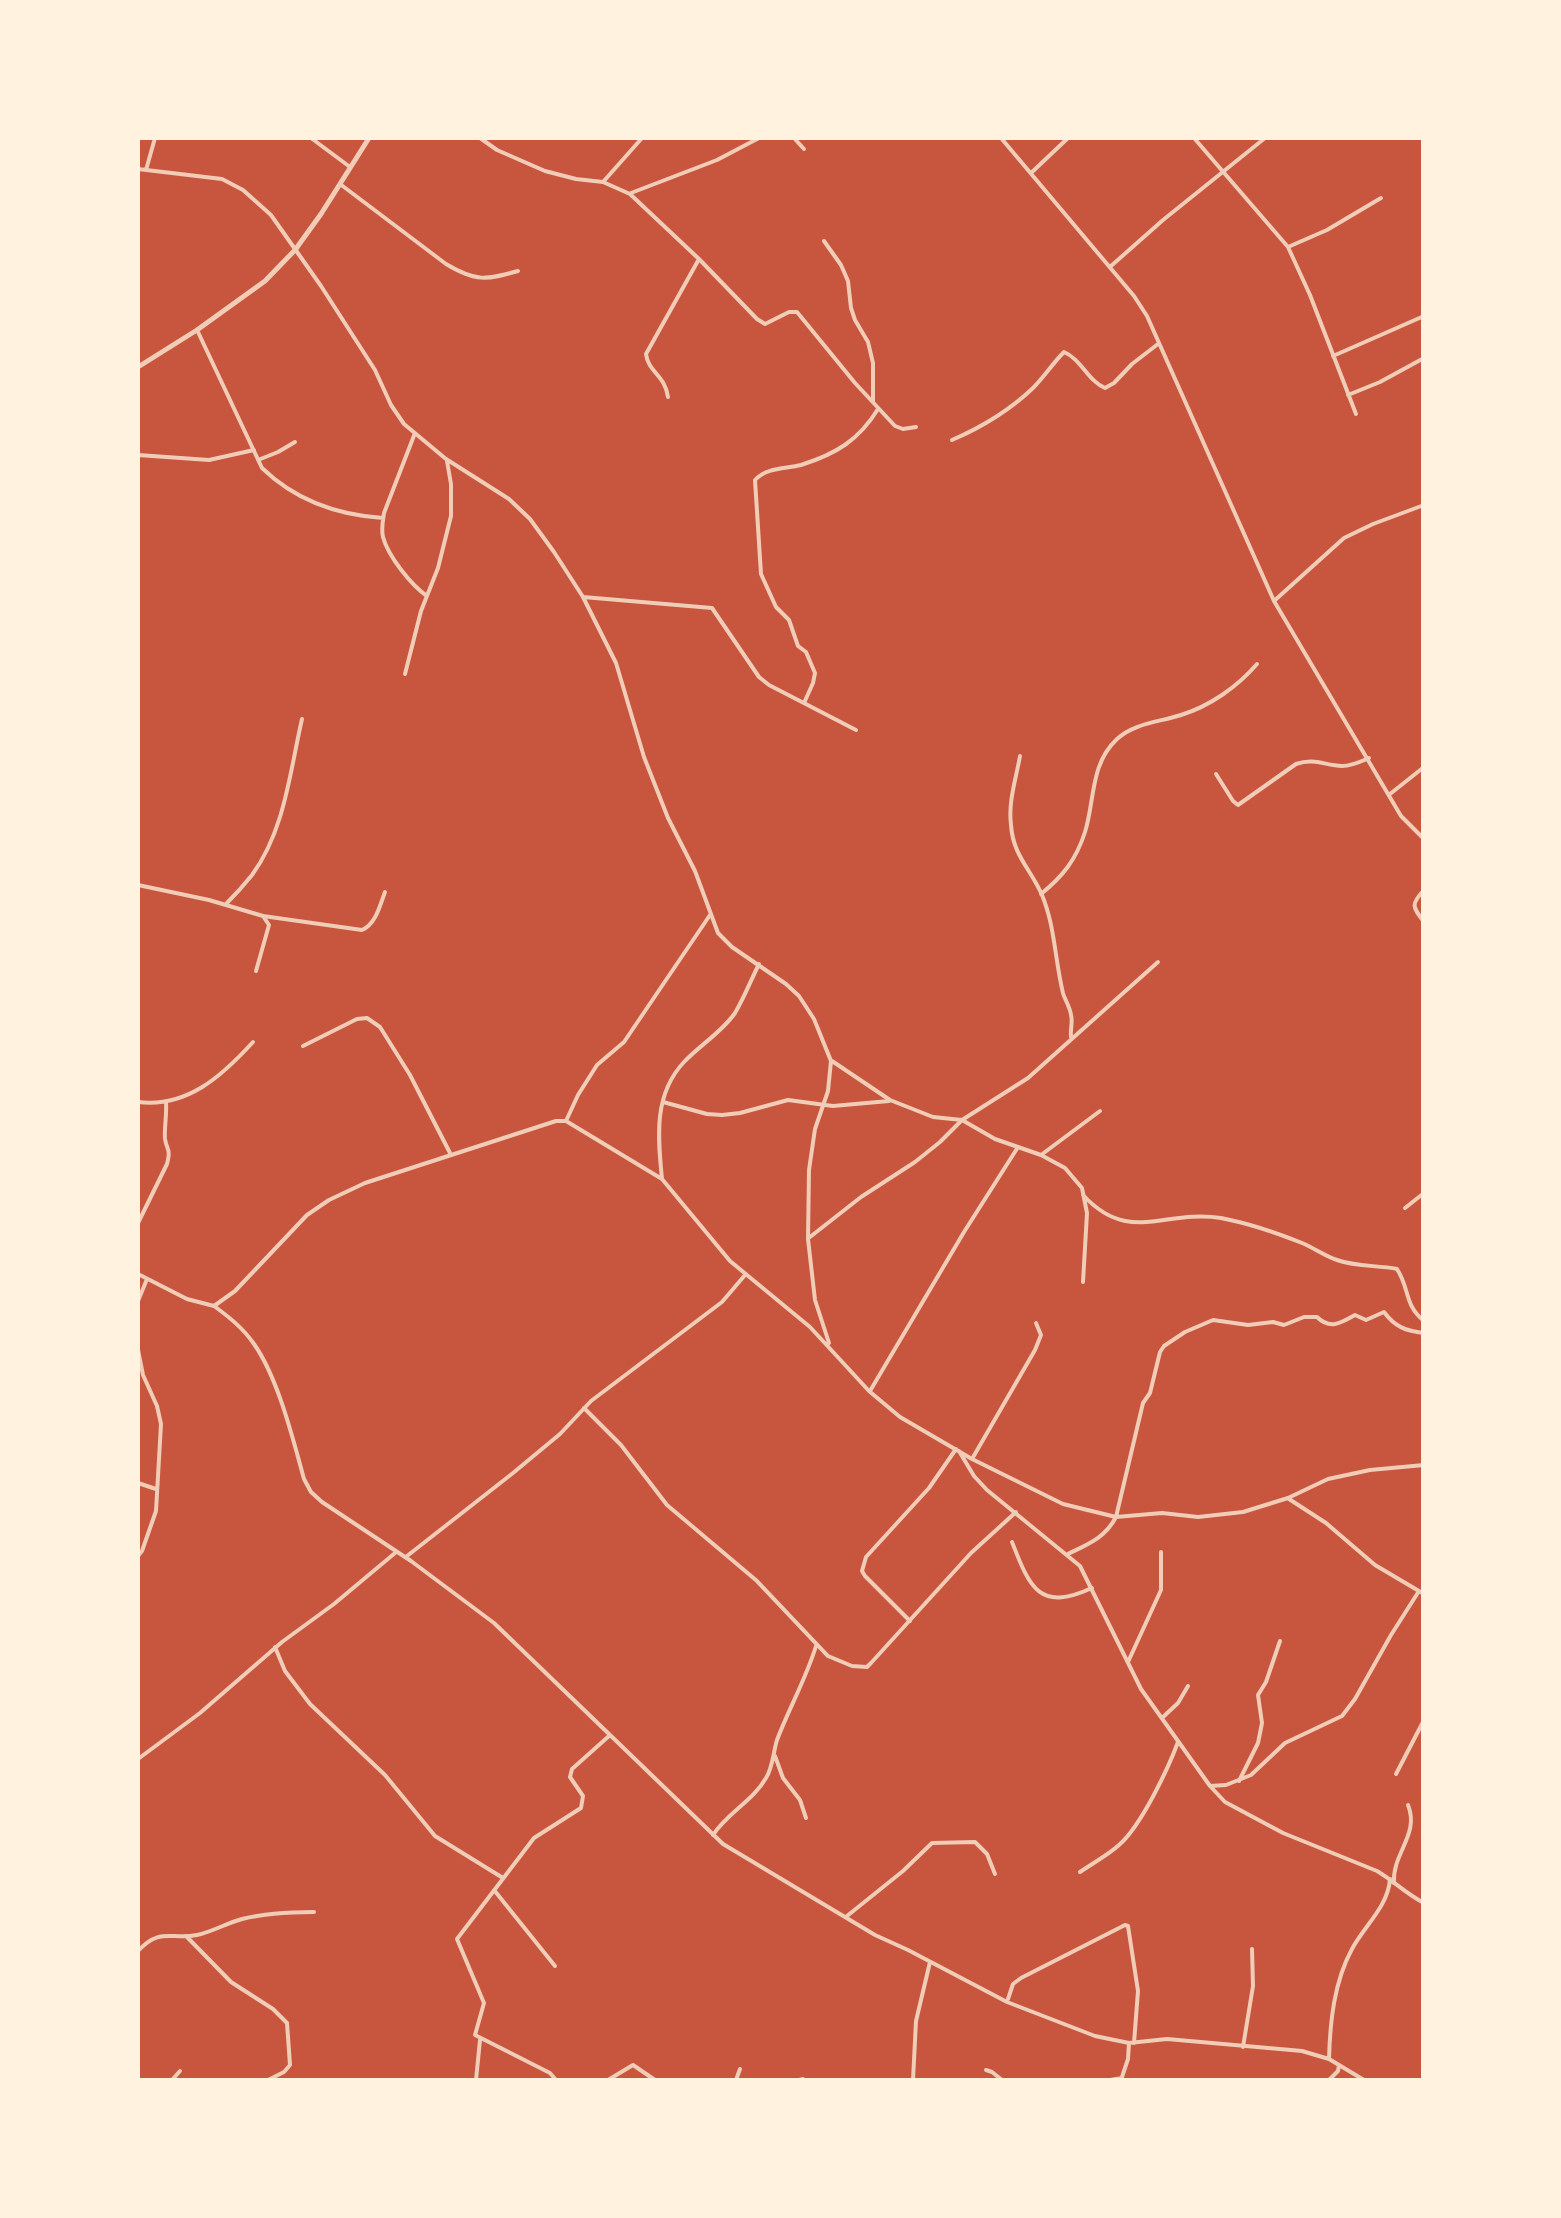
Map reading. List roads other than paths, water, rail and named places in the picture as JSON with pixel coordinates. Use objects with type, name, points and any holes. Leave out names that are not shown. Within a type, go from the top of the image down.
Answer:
[{"type":"street","points":[[146,170],[156,138]]},
{"type":"street","points":[[311,138],[350,167]]},
{"type":"street","points":[[138,367],[265,281],[295,250],[370,138]]},
{"type":"street","points":[[480,138],[544,171],[603,182],[630,194],[745,308],[765,324],[797,312],[895,426],[916,427]]},
{"type":"street","points":[[603,182],[642,138]]},
{"type":"street","points":[[630,194],[717,160],[760,138]]},
{"type":"street","points":[[794,138],[804,148]]},
{"type":"street","points":[[1000,138],[1147,316],[1274,601],[1401,816],[1424,839]]},
{"type":"street","points":[[1031,173],[1068,138]]},
{"type":"street","points":[[1194,138],[1288,247],[1356,414]]},
{"type":"street","points":[[1110,267],[1265,138]]},
{"type":"street","points":[[138,168],[194,174],[234,184],[258,202],[271,215],[375,370],[397,414],[446,459],[509,499],[530,519],[583,597],[616,663],[644,757],[718,933],[732,948],[777,975],[799,996],[831,1061],[828,1092],[815,1129],[809,1170],[808,1238],[815,1300],[830,1348]]},
{"type":"street","points":[[340,184],[462,274],[480,280],[518,271]]},
{"type":"street","points":[[1288,247],[1327,230],[1381,198]]},
{"type":"street","points":[[824,241],[841,265],[855,320],[868,342],[873,402]]},
{"type":"street","points":[[668,398],[666,386],[646,354],[698,259]]},
{"type":"street","points":[[1333,356],[1424,316]]},
{"type":"street","points":[[197,330],[258,460],[269,475],[314,504],[383,518]]},
{"type":"street","points":[[952,440],[1006,411],[1033,388],[1064,352],[1074,356],[1105,388],[1158,344]]},
{"type":"street","points":[[1348,395],[1424,358]]},
{"type":"street","points":[[804,703],[815,673],[806,652],[798,646],[789,620],[776,608],[761,574],[755,480],[762,473],[799,466],[850,442],[879,408]]},
{"type":"street","points":[[415,434],[383,518],[383,540],[408,579],[427,596]]},
{"type":"street","points":[[258,460],[295,442]]},
{"type":"street","points":[[138,455],[209,460],[254,450]]},
{"type":"street","points":[[405,674],[450,516],[452,484],[446,459]]},
{"type":"street","points":[[1274,601],[1344,538],[1424,505]]},
{"type":"street","points":[[583,597],[712,608],[759,677],[856,730]]},
{"type":"street","points":[[1042,894],[1070,866],[1085,833],[1099,764],[1118,738],[1149,723],[1199,709],[1234,686],[1256,664]]},
{"type":"street","points":[[226,904],[253,874],[280,817],[302,719]]},
{"type":"street","points":[[1020,756],[1010,822],[1014,847],[1042,894],[1071,1014],[1071,1038]]},
{"type":"street","points":[[1216,774],[1233,801],[1241,804],[1296,764],[1313,760],[1342,766],[1368,758]]},
{"type":"street","points":[[1390,794],[1424,767]]},
{"type":"street","points":[[138,885],[263,916],[362,930],[373,921],[385,892]]},
{"type":"street","points":[[1424,890],[1414,909],[1424,922]]},
{"type":"street","points":[[566,1121],[596,1065],[624,1042],[710,915]]},
{"type":"street","points":[[256,971],[269,925],[263,916]]},
{"type":"street","points":[[808,1238],[860,1197],[915,1162],[962,1120],[1028,1078],[1158,962]]},
{"type":"street","points":[[662,1180],[658,1124],[668,1084],[683,1063],[734,1013],[759,964]]},
{"type":"street","points":[[303,1046],[357,1018],[367,1018],[380,1027],[410,1075],[450,1154]]},
{"type":"street","points":[[138,1102],[166,1103],[188,1095],[210,1083],[253,1042]]},
{"type":"street","points":[[831,1061],[890,1100],[933,1117],[962,1120],[994,1139],[1065,1168],[1082,1188],[1087,1213],[1083,1282]]},
{"type":"street","points":[[663,1102],[722,1115],[788,1100],[841,1106],[890,1100]]},
{"type":"street","points":[[138,1222],[167,1164],[170,1150],[165,1140],[166,1103]]},
{"type":"street","points":[[1041,1155],[1100,1110]]},
{"type":"street","points":[[214,1306],[234,1291],[308,1215],[329,1200],[365,1183],[450,1154],[566,1121],[662,1180],[730,1262],[810,1328],[900,1417],[1052,1500],[1116,1517],[1162,1513],[1198,1517],[1243,1512],[1288,1498],[1328,1479],[1424,1465]]},
{"type":"street","points":[[870,1391],[1018,1147]]},
{"type":"street","points":[[1405,1208],[1424,1193]]},
{"type":"street","points":[[1084,1195],[1107,1216],[1128,1223],[1174,1217],[1220,1218],[1302,1243],[1336,1260],[1398,1270],[1409,1305],[1424,1321]]},
{"type":"street","points":[[138,1274],[187,1299],[214,1306],[238,1324],[256,1346],[270,1372],[311,1492],[494,1624],[736,1852],[875,1935],[1008,2002],[1095,2036],[1132,2043],[1166,2039],[1302,2051],[1329,2059],[1364,2080]]},
{"type":"street","points":[[405,1558],[560,1434],[584,1408],[642,1361],[722,1302],[745,1276]]},
{"type":"street","points":[[138,1301],[146,1280]]},
{"type":"street","points":[[1068,1554],[1110,1529],[1160,1352],[1178,1336],[1214,1320],[1248,1325],[1284,1324],[1317,1317],[1332,1325],[1355,1315],[1366,1320],[1384,1312],[1392,1323],[1407,1331],[1424,1333]]},
{"type":"street","points":[[972,1459],[1036,1350],[1041,1335],[1036,1323]]},
{"type":"street","points":[[138,1350],[160,1424],[156,1511],[138,1556]]},
{"type":"street","points":[[584,1408],[622,1445],[667,1505],[756,1581],[816,1645],[838,1662],[852,1666],[866,1666],[971,1553],[1016,1512]]},
{"type":"street","points":[[957,1450],[974,1476],[998,1500],[1080,1566],[1141,1689],[1225,1802],[1256,1820],[1378,1871],[1424,1903]]},
{"type":"street","points":[[910,1620],[865,1576],[862,1565],[957,1450]]},
{"type":"street","points":[[138,1482],[156,1489]]},
{"type":"street","points":[[1210,1786],[1239,1781],[1257,1771],[1285,1744],[1342,1716],[1421,1592],[1375,1564],[1326,1523],[1288,1498]]},
{"type":"street","points":[[1012,1542],[1027,1579],[1044,1594],[1062,1599],[1092,1588]]},
{"type":"street","points":[[138,1759],[396,1552]]},
{"type":"street","points":[[1128,1662],[1160,1590],[1161,1552]]},
{"type":"street","points":[[1239,1781],[1258,1743],[1262,1722],[1258,1695],[1280,1641]]},
{"type":"street","points":[[714,1835],[766,1779],[773,1751],[816,1645]]},
{"type":"street","points":[[275,1648],[285,1671],[310,1704],[386,1776],[434,1836],[504,1878]]},
{"type":"street","points":[[1162,1718],[1188,1686]]},
{"type":"street","points":[[1396,1774],[1424,1720]]},
{"type":"street","points":[[556,2080],[475,2035],[484,2003],[457,1938],[534,1838],[580,1808],[583,1796],[570,1773],[609,1736]]},
{"type":"street","points":[[1080,1872],[1131,1833],[1165,1774],[1178,1742]]},
{"type":"street","points":[[773,1751],[806,1818]]},
{"type":"street","points":[[1329,2059],[1333,2010],[1342,1975],[1352,1950],[1388,1894],[1413,1818],[1408,1805]]},
{"type":"street","points":[[847,1916],[932,1843],[975,1842],[987,1854],[994,1874]]},
{"type":"street","points":[[494,1890],[555,1966]]},
{"type":"street","points":[[138,1951],[150,1940],[169,1934],[195,1936],[253,1917],[314,1912]]},
{"type":"street","points":[[1008,2002],[1009,1990],[1021,1978],[1128,1926],[1138,1992],[1132,2043],[1122,2079],[1110,2080]]},
{"type":"street","points":[[186,1936],[232,1982],[273,2008],[287,2023],[290,2064],[268,2080]]},
{"type":"street","points":[[1244,2047],[1253,1986],[1252,1949]]},
{"type":"street","points":[[913,2080],[916,2021],[930,1962]]},
{"type":"street","points":[[476,2080],[480,2039]]},
{"type":"street","points":[[1329,2080],[1339,2065]]},
{"type":"street","points":[[608,2080],[633,2066],[655,2080]]},
{"type":"street","points":[[736,2080],[740,2069]]},
{"type":"street","points":[[986,2070],[1002,2080]]},
{"type":"street","points":[[172,2080],[180,2071]]}]
